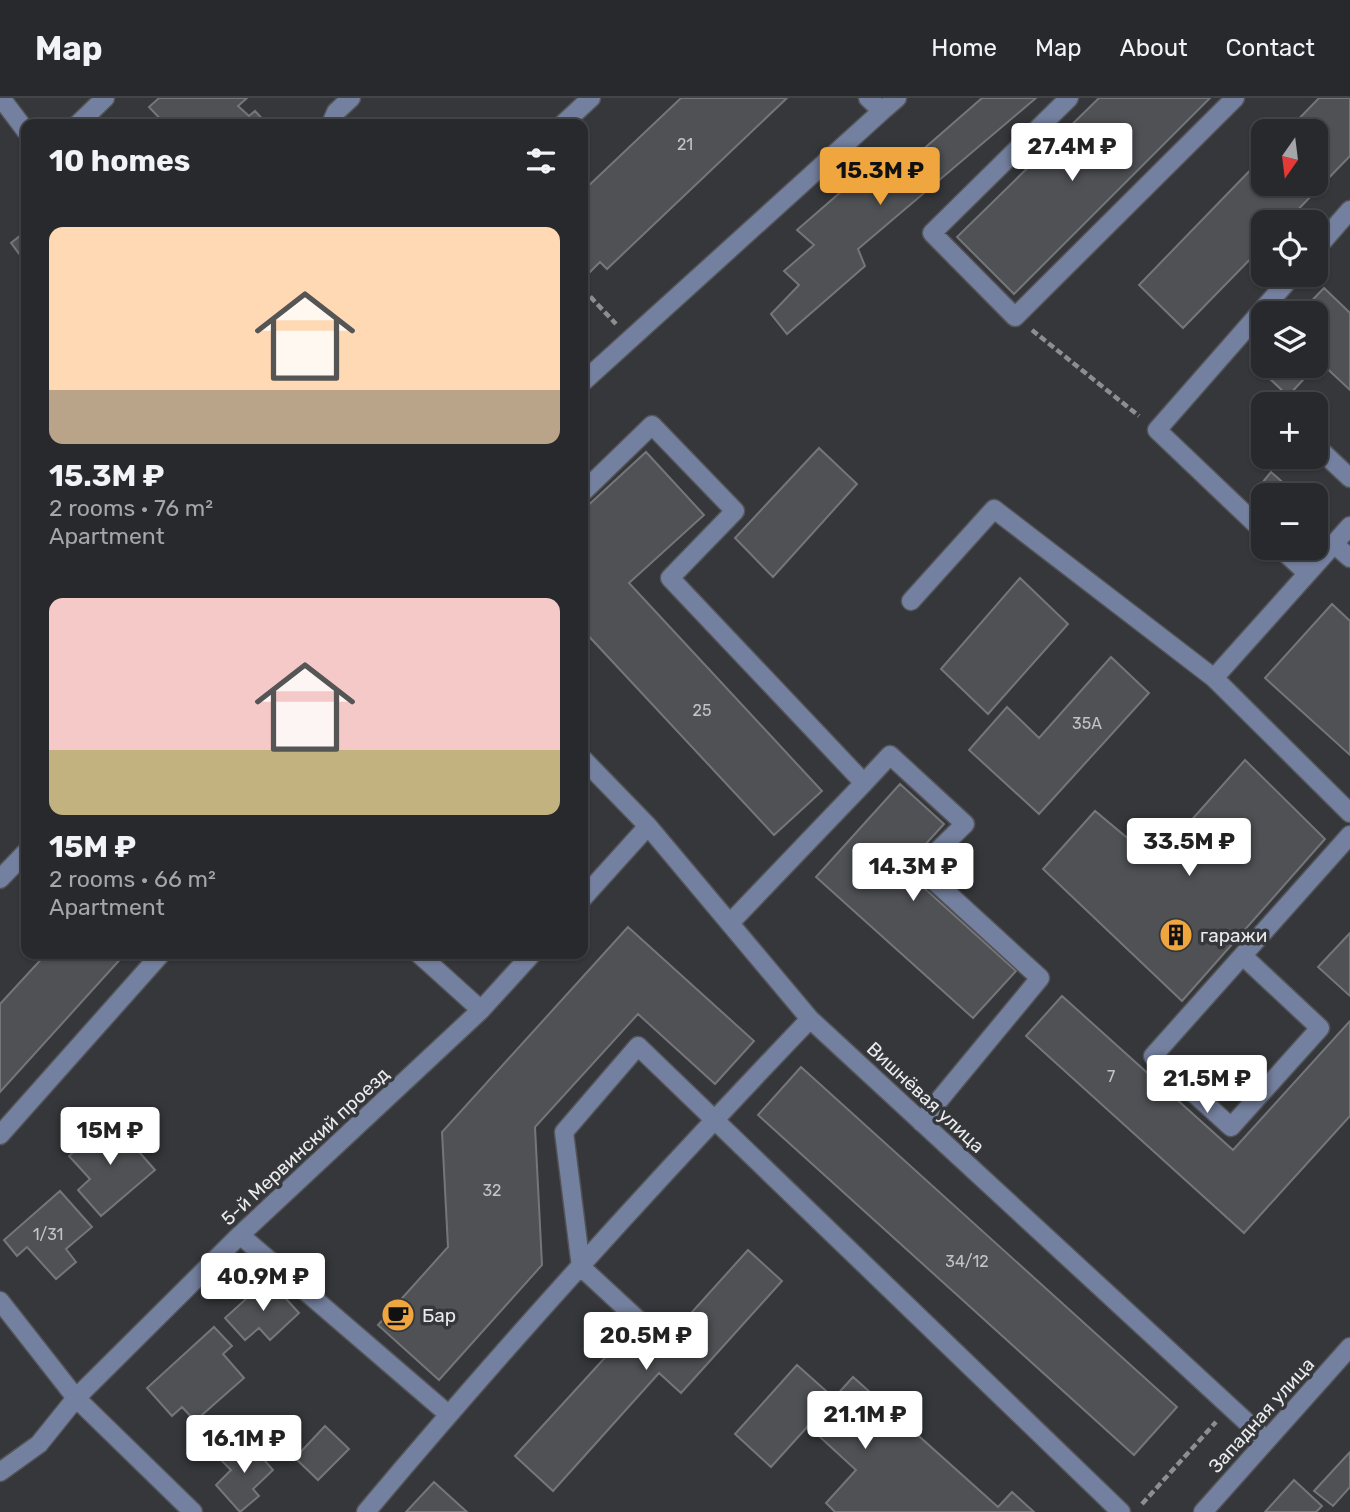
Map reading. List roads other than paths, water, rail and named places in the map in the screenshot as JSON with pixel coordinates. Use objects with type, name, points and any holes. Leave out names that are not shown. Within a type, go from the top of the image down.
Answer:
[{"type":"street","points":[[1,98],[21,124]]},
{"type":"street","points":[[83,119],[105,98]]},
{"type":"street","points":[[333,119],[336,111],[351,98]]},
{"type":"street","points":[[568,119],[591,98]]},
{"type":"street","points":[[868,98],[882,111]]},
{"type":"street","points":[[588,378],[897,98]]},
{"type":"street","points":[[1069,98],[932,233],[1015,317],[1235,98]]},
{"type":"street","points":[[1328,235],[1350,210]]},
{"type":"street","points":[[1251,520],[1157,430],[1282,287]]},
{"type":"street","points":[[588,487],[652,425],[735,511],[670,578],[863,783]]},
{"type":"street","points":[[1328,457],[1350,478]]},
{"type":"street","points":[[911,601],[994,509],[1214,678],[1350,813]]},
{"type":"street","points":[[1214,678],[1350,526]]},
{"type":"street","points":[[1334,544],[1350,558]]},
{"type":"street","points":[[1293,560],[1307,573]]},
{"type":"street","points":[[730,923],[890,755],[965,824],[920,868],[1040,978],[921,1122]]},
{"type":"street","name":"Вишнёвая улица","points":[[588,764],[648,826],[810,1019],[1266,1440]]},
{"type":"street","points":[[588,892],[648,826]]},
{"type":"street","points":[[1243,956],[1320,1028],[1231,1127],[1153,1056],[1350,835]]},
{"type":"street","points":[[0,879],[21,857]]},
{"type":"street","points":[[0,1135],[158,959]]},
{"type":"street","points":[[425,959],[481,1010]]},
{"type":"street","name":"5-й Мервинский проезд","points":[[0,1472],[38,1444],[76,1398],[240,1235],[481,1010],[527,959]]},
{"type":"street","points":[[366,1512],[448,1414],[715,1119],[810,1019]]},
{"type":"street","points":[[647,1328],[581,1267],[564,1132],[638,1046],[1121,1512]]},
{"type":"street","points":[[240,1235],[448,1414]]},
{"type":"street","points":[[0,1300],[76,1398],[193,1512]]},
{"type":"street","name":"Западная улица","points":[[1203,1512],[1350,1347]]},
{"type":"place","name":"гаражи","points":[[1176,935]]},
{"type":"place","name":"Бар","points":[[398,1315]]}]
